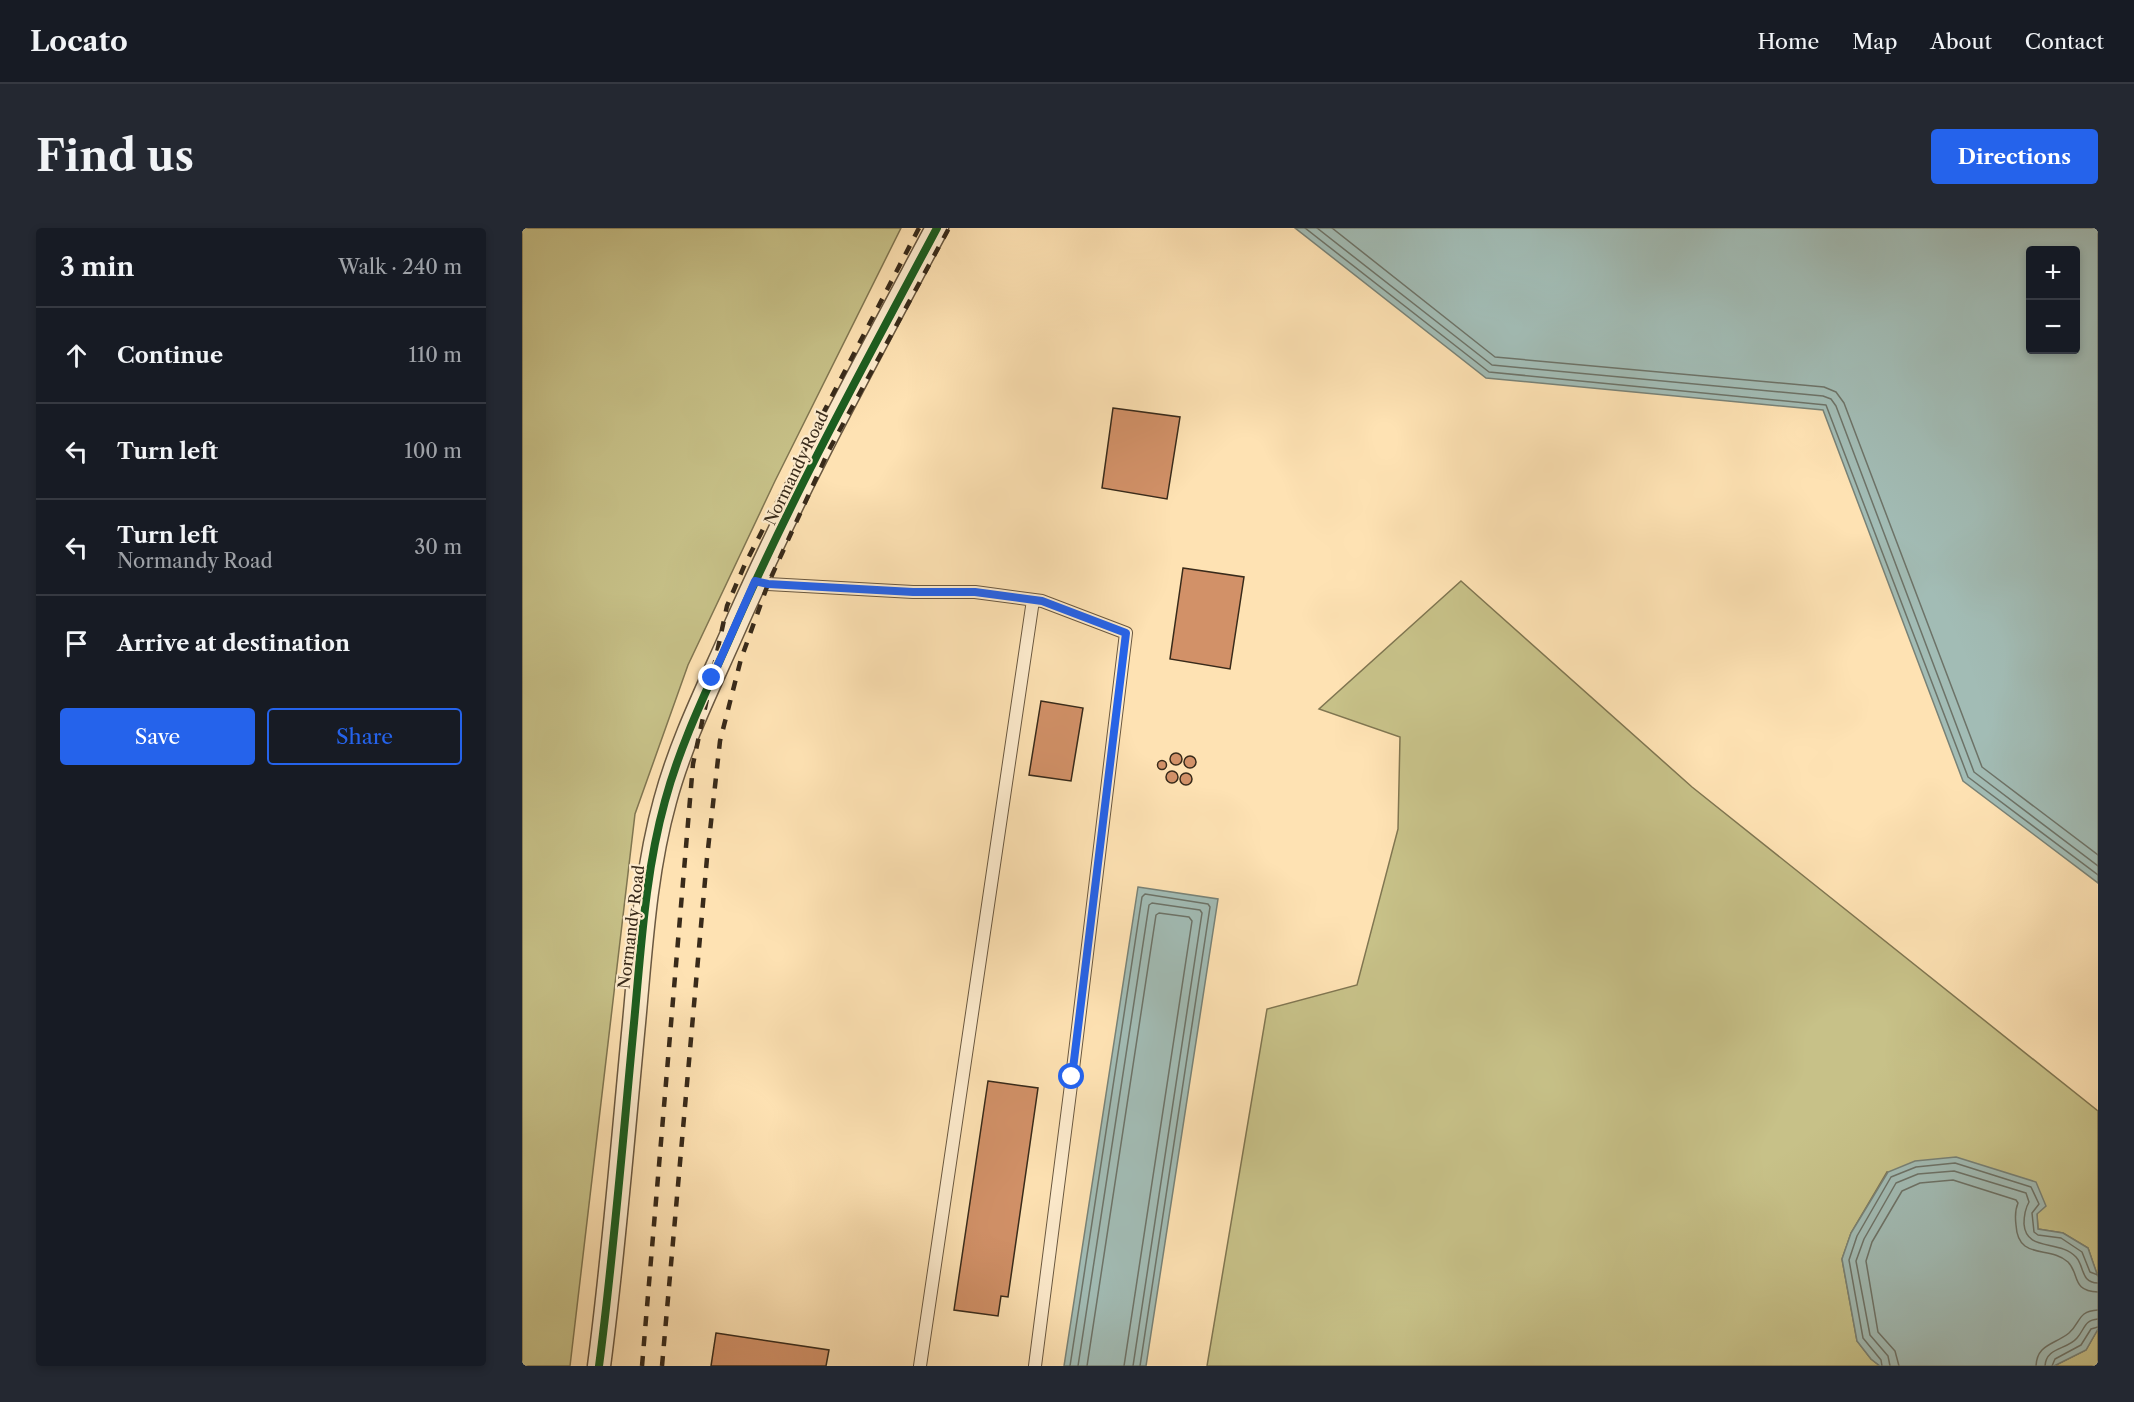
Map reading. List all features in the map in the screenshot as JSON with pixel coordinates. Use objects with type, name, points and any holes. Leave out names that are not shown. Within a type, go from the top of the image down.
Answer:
[{"type":"street","name":"Normandy Road","points":[[598,1366],[610,1282],[644,915],[654,848],[673,772],[697,709],[755,581],[831,426],[937,228]]},
{"type":"lane","points":[[755,581],[768,584],[913,592],[975,592],[1042,601],[1126,633],[1051,1252],[1035,1366]]},
{"type":"lane","points":[[920,1366],[1034,600]]},
{"type":"shaded area","points":[[522,228],[901,228],[775,481],[688,665],[635,814],[570,1366],[522,1366]]},
{"type":"shaded area","points":[[1461,581],[1692,787],[2098,1111],[2098,1277],[2088,1248],[2063,1233],[2038,1229],[2037,1214],[1887,1172],[1851,1233],[1842,1259],[1857,1341],[1871,1359],[1880,1366],[1207,1366],[1267,1009],[1357,985],[1398,829],[1400,737],[1319,709]]},
{"type":"shaded area","points":[[2098,1329],[2098,1366],[2054,1366],[2086,1350]]},
{"type":"water","points":[[1295,228],[2098,228],[2098,883],[1963,781],[1823,410],[1486,378]]},
{"type":"water","points":[[1138,887],[1218,899],[1146,1366],[1064,1366]]},
{"type":"water","points":[[1956,1157],[2036,1182],[2046,1206],[2037,1214],[2038,1229],[2063,1233],[2088,1248],[2098,1277],[2098,1329],[2086,1350],[2054,1366],[1880,1366],[1871,1359],[1857,1341],[1842,1259],[1851,1233],[1888,1172],[1915,1161]]},
{"type":"building","points":[[1113,408],[1180,417],[1167,499],[1102,488]]},
{"type":"building","points":[[1183,568],[1244,577],[1230,669],[1170,659]]},
{"type":"building","points":[[1041,701],[1083,708],[1071,781],[1029,775]]},
{"type":"building","points":[[1176,753],[1182,759],[1176,765],[1170,759]]},
{"type":"building","points":[[1192,756],[1196,762],[1192,768],[1188,768],[1184,760]]},
{"type":"building","points":[[1162,761],[1166,765],[1162,769],[1158,765]]},
{"type":"building","points":[[1174,771],[1178,777],[1174,783],[1170,783],[1166,775]]},
{"type":"building","points":[[1188,773],[1192,779],[1188,785],[1184,785],[1180,777]]},
{"type":"building","points":[[988,1081],[1038,1088],[1008,1297],[1001,1296],[998,1316],[954,1310]]},
{"type":"building","points":[[716,1333],[829,1350],[826,1366],[711,1366]]},
{"type":"railway","points":[[642,1366],[693,764],[727,606],[745,564],[919,228]]},
{"type":"railway","points":[[662,1366],[707,858],[720,741],[741,659],[768,584],[829,450],[949,228]]},
{"type":"cycle path","points":[[599,1366],[614,1237],[645,911],[658,828],[671,780],[703,699],[778,534],[829,431],[937,228]]},
{"type":"route","points":[[712,678],[755,581],[768,584],[913,592],[975,592],[1042,601],[1126,633],[1072,1077]]}]
